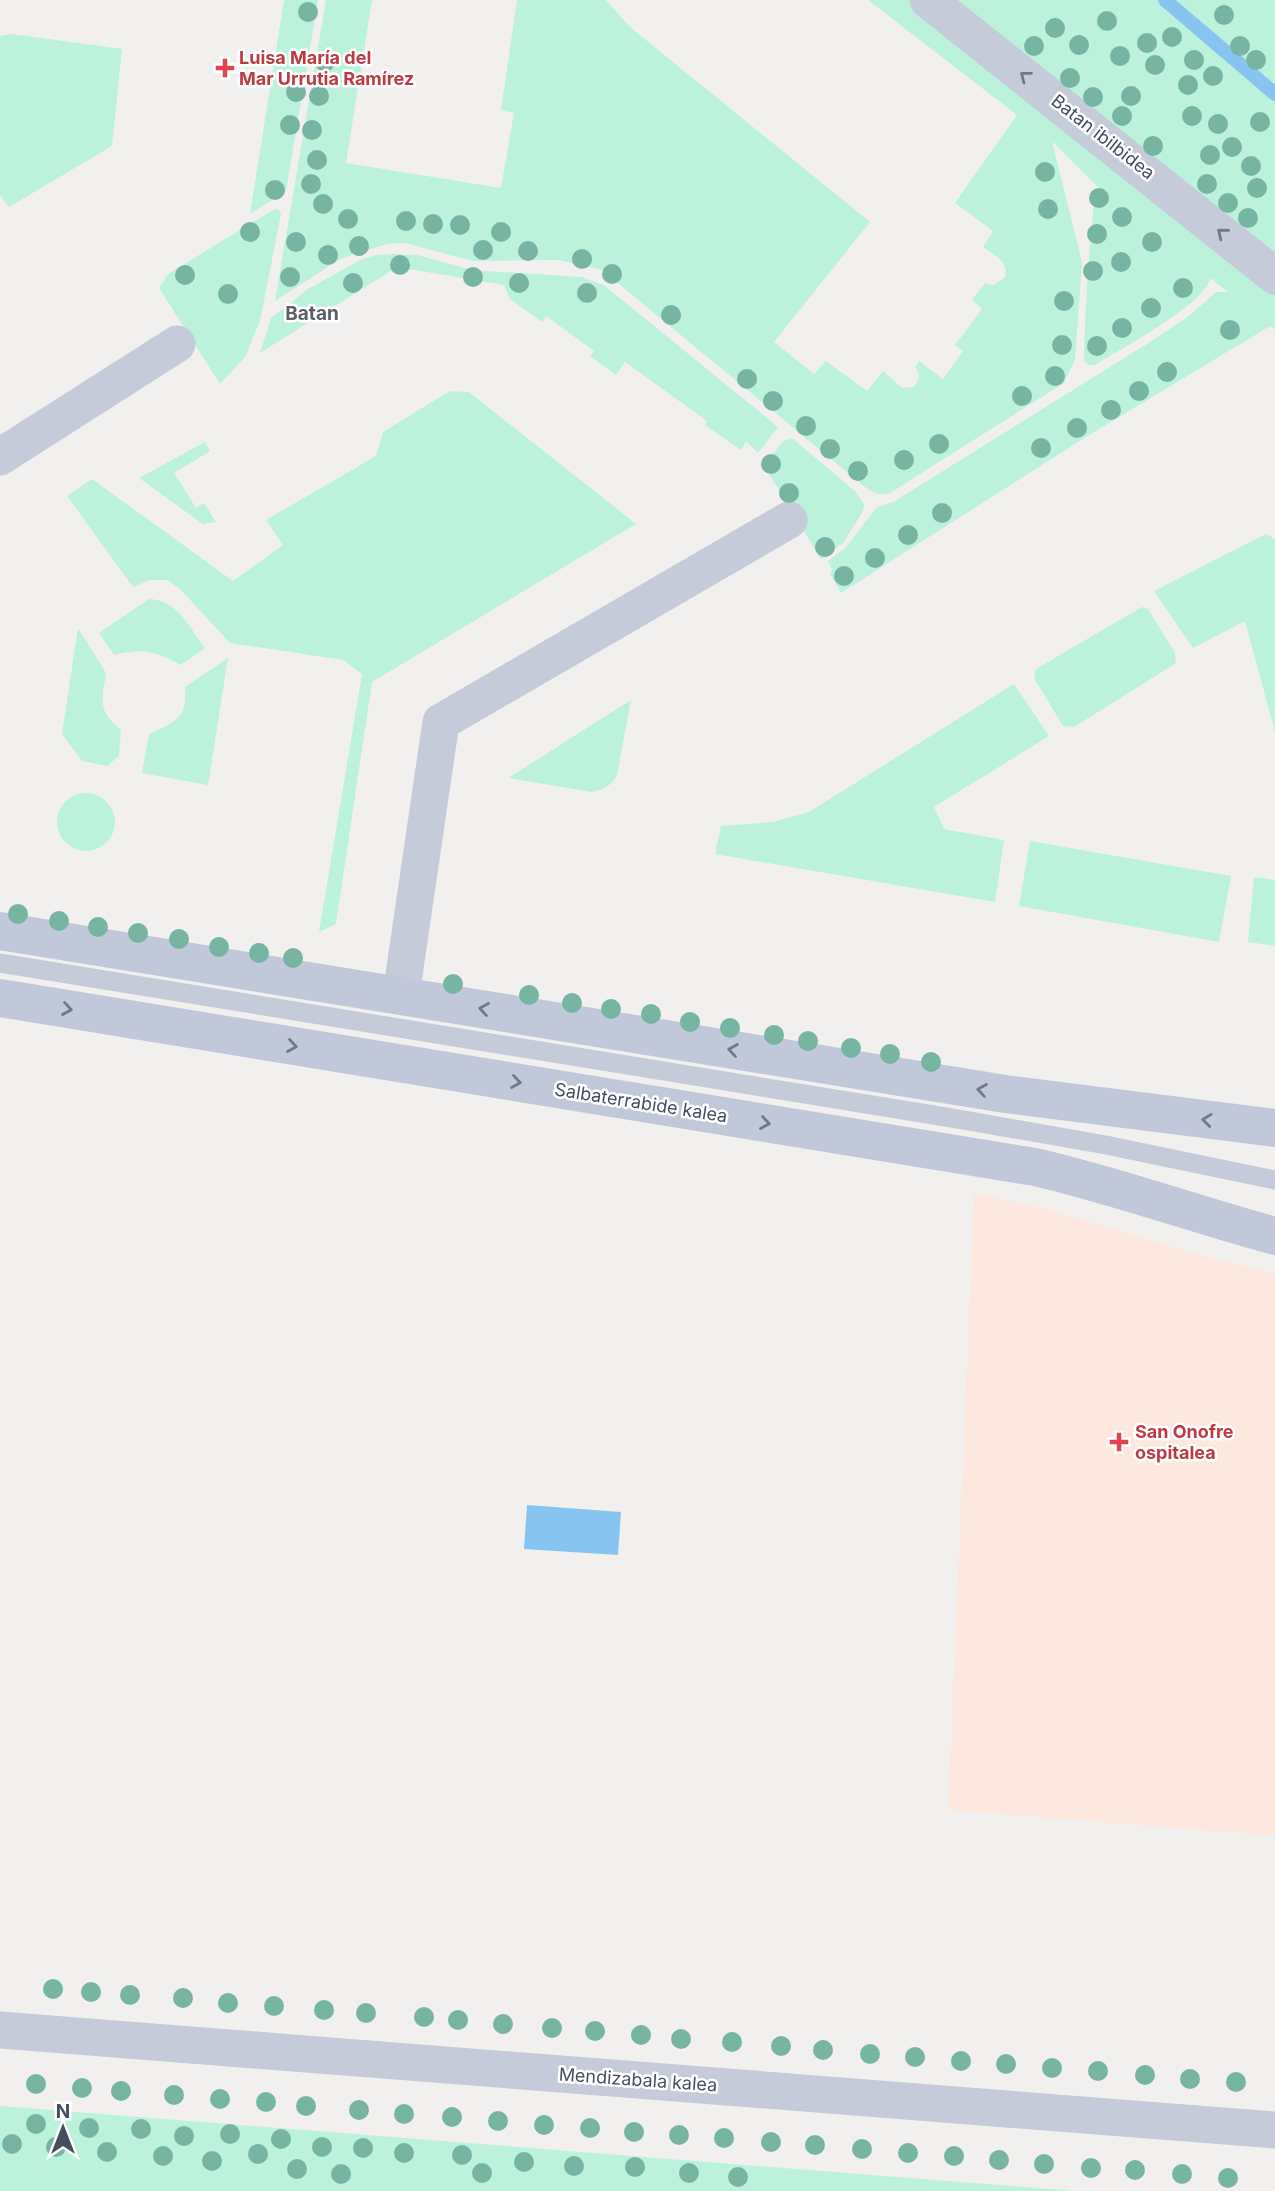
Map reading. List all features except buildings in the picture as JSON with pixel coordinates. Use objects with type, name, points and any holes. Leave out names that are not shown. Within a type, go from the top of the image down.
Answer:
[{"type":"street","name":"Batan ibilbidea","points":[[929,0],[1275,276]]},
{"type":"street","points":[[0,457],[177,344]]},
{"type":"street","points":[[401,995],[441,722],[789,520]]},
{"type":"street","points":[[0,931],[1005,1094],[1275,1128]]},
{"type":"street","name":"Salbaterrabide kalea","points":[[0,998],[1035,1167],[1136,1193],[1275,1236]]},
{"type":"street","name":"Mendizabala kalea","points":[[0,2030],[1275,2130]]},
{"type":"lane","name":"Salbaterrabide kalea","points":[[0,963],[952,1118],[1094,1143],[1275,1180]]},
{"type":"shaded area","name":"San Onofre ospitalea","points":[[974,1193],[1047,1209],[1207,1257],[1275,1273],[1275,1836],[948,1810]]},
{"type":"green space","points":[[284,0],[318,0],[286,191],[250,214]]},
{"type":"green space","points":[[326,0],[372,0],[346,163],[501,188],[514,113],[501,110],[517,0],[606,0],[630,27],[870,222],[774,342],[814,374],[826,361],[867,391],[883,371],[902,388],[913,387],[919,377],[915,367],[919,361],[943,379],[963,351],[955,345],[982,309],[972,300],[985,283],[994,285],[1005,277],[1003,263],[983,247],[993,231],[955,203],[1017,115],[868,0],[1275,0],[1275,330],[1270,326],[1086,437],[841,593],[830,574],[832,570],[828,561],[846,547],[877,507],[893,502],[1147,344],[1189,316],[1216,292],[1228,292],[1210,278],[1205,288],[1179,313],[1095,365],[1088,365],[1084,361],[1089,257],[1095,195],[1101,190],[1052,141],[1082,262],[1075,360],[1064,383],[890,493],[884,494],[870,491],[862,485],[602,270],[559,260],[473,261],[405,243],[387,244],[342,258],[275,301]]},
{"type":"green space","points":[[12,34],[122,49],[112,146],[9,207],[0,195],[0,36]]},
{"type":"green space","points":[[278,209],[281,214],[260,321],[245,357],[220,384],[159,288],[168,274]]},
{"type":"green space","points":[[393,254],[417,255],[472,270],[582,277],[605,286],[778,427],[758,453],[746,441],[741,450],[705,425],[707,421],[625,362],[616,375],[590,356],[594,351],[546,316],[542,322],[510,299],[504,285],[397,267],[260,353],[271,318],[308,289],[360,260]]},
{"type":"green space","points":[[450,391],[469,392],[636,524],[372,682],[336,924],[319,932],[362,674],[343,660],[230,643],[180,589],[167,580],[150,580],[133,587],[67,496],[92,479],[233,581],[283,545],[266,520],[376,456],[383,432]]},
{"type":"green space","points":[[792,438],[856,492],[864,504],[863,511],[843,543],[821,559],[764,466],[783,441]]},
{"type":"green space","points":[[205,442],[210,451],[174,473],[196,508],[204,503],[216,522],[203,524],[139,478]]},
{"type":"green space","points":[[1266,534],[1275,539],[1275,732],[1245,621],[1193,648],[1154,591]]},
{"type":"green space","points":[[149,599],[168,604],[175,609],[205,648],[181,665],[149,652],[114,655],[99,633]]},
{"type":"green space","points":[[1142,607],[1148,609],[1175,653],[1176,663],[1074,727],[1063,726],[1034,678],[1036,669]]},
{"type":"green space","points":[[78,628],[106,673],[103,705],[108,717],[121,730],[119,756],[107,766],[82,761],[62,734]]},
{"type":"green space","points":[[228,658],[208,785],[142,773],[149,734],[166,726],[182,713],[185,687]]},
{"type":"green space","points":[[1014,684],[1049,736],[934,807],[944,829],[1004,840],[995,902],[715,854],[721,826],[773,822],[809,812]]},
{"type":"green space","points":[[631,700],[617,775],[607,786],[592,792],[508,778]]},
{"type":"green space","points":[[86,793],[102,798],[110,806],[115,822],[110,838],[102,846],[86,851],[70,846],[62,838],[57,822],[62,806],[70,798]]},
{"type":"green space","points":[[1030,841],[1231,876],[1219,942],[1019,906]]},
{"type":"green space","points":[[1254,877],[1275,880],[1275,946],[1248,942]]},
{"type":"green space","points":[[0,2106],[1075,2191],[0,2191]]},
{"type":"water","points":[[527,1505],[621,1512],[618,1555],[524,1549]]},
{"type":"waterway","points":[[1165,0],[1275,94]]},
{"type":"place","name":"Luisa María del Mar Urrutia Ramírez","points":[[225,68]]},
{"type":"place","name":"San Onofre ospitalea","points":[[1119,1442]]},
{"type":"district","name":"Batan","points":[[312,313]]}]
